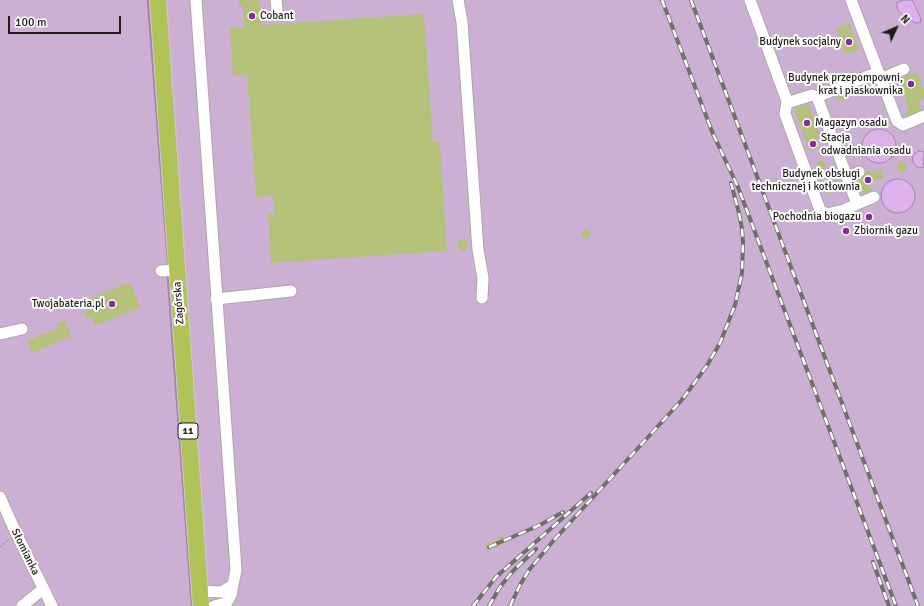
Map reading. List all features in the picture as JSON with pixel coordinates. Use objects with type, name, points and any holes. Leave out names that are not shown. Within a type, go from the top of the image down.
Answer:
[{"type":"highway","name":"Zagórska","points":[[158,0],[177,270],[205,603]]},
{"type":"street","points":[[196,0],[236,570],[231,594],[226,605],[205,603]]},
{"type":"street","points":[[458,0],[462,22],[477,242],[483,278],[482,298]]},
{"type":"street","points":[[750,0],[787,103],[785,114],[820,210],[827,214],[844,210],[874,197]]},
{"type":"street","points":[[851,0],[896,121],[903,124],[924,116]]},
{"type":"street","points":[[787,103],[812,95],[817,97],[904,69]]},
{"type":"street","points":[[817,97],[856,204]]},
{"type":"street","points":[[847,177],[859,172]]},
{"type":"street","points":[[161,271],[177,270]]},
{"type":"street","points":[[216,299],[291,291]]},
{"type":"street","points":[[0,334],[22,329]]},
{"type":"street","name":"Słomianka","points":[[0,497],[52,606]]},
{"type":"street","points":[[205,603],[233,585]]},
{"type":"street","points":[[22,606],[44,589]]},
{"type":"path","points":[[0,547],[16,533]]},
{"type":"shaded area","points":[[0,0],[924,0],[924,606],[0,606]]},
{"type":"shaded area","points":[[903,0],[912,0],[920,16],[921,22],[916,23],[906,18],[898,10],[896,3]]},
{"type":"shaded area","points":[[876,129],[882,129],[886,130],[893,136],[896,146],[895,153],[889,160],[882,163],[876,163],[872,162],[865,156],[862,149],[862,143],[863,139],[869,132]]},
{"type":"shaded area","points":[[919,151],[924,152],[923,168],[917,167],[912,161],[914,154]]},
{"type":"shaded area","points":[[895,179],[901,179],[905,180],[912,186],[915,196],[914,203],[908,210],[901,213],[895,213],[891,212],[884,206],[881,199],[881,193],[882,189],[888,182]]},
{"type":"building","points":[[239,0],[260,0],[262,25],[424,14],[433,142],[440,142],[447,251],[271,263],[268,214],[275,214],[273,196],[256,197],[247,75],[233,76],[230,28],[244,27],[243,6],[239,6]]},
{"type":"building","name":"Budynek socjalny","points":[[849,23],[859,50],[846,55],[836,28]]},
{"type":"building","name":"Budynek przepompowni, krat i piaskownika","points":[[917,72],[924,90],[924,99],[918,101],[921,110],[907,116],[905,110],[909,109],[898,79]]},
{"type":"building","points":[[845,93],[847,98],[838,101],[836,97]]},
{"type":"building","name":"Magazyn osadu","points":[[808,104],[820,136],[816,138],[820,147],[810,151],[794,109]]},
{"type":"building","points":[[821,160],[826,165],[821,170],[816,165]]},
{"type":"building","points":[[900,162],[904,162],[906,163],[906,171],[900,172],[897,169],[897,165]]},
{"type":"building","name":"Budynek obsługi technicznej i kotłownia","points":[[881,169],[884,177],[869,183],[872,190],[864,193],[859,180],[864,177],[866,171],[870,170],[871,173]]},
{"type":"building","points":[[827,179],[833,179],[837,183],[837,189],[833,193],[827,193],[823,189],[823,183]]},
{"type":"building","name":"Zbiornik gazu","points":[[844,226],[848,226],[850,227],[850,235],[844,236],[841,233],[841,229]]},
{"type":"building","points":[[584,230],[588,230],[590,234],[588,238],[584,238],[582,236],[582,232]]},
{"type":"building","points":[[462,239],[467,241],[468,245],[466,249],[462,251],[456,245],[458,241]]},
{"type":"building","name":"Twojabateria.pl","points":[[130,282],[140,308],[95,326],[91,317],[87,319],[84,312],[88,310],[84,301]]},
{"type":"building","points":[[65,320],[72,336],[32,353],[27,341],[59,328],[57,323]]},
{"type":"building","points":[[504,536],[507,543],[488,551],[485,544]]},
{"type":"waterway","points":[[148,0],[168,262]]},
{"type":"waterway","points":[[168,278],[192,606]]},
{"type":"railway","points":[[662,0],[713,134],[738,187],[896,606]]},
{"type":"railway","points":[[691,0],[918,606]]},
{"type":"railway","points":[[510,606],[529,570],[554,540],[681,401],[706,367],[720,343],[735,305],[742,273],[742,229],[731,183]]},
{"type":"railway","points":[[473,606],[496,577],[591,493]]},
{"type":"railway","points":[[489,547],[540,525],[563,512]]},
{"type":"railway","points":[[489,606],[500,587],[513,571],[536,549]]},
{"type":"railway","points":[[873,562],[889,606]]},
{"type":"place","name":"Cobant","points":[[252,16]]},
{"type":"place","name":"Budynek socjalny","points":[[849,42]]},
{"type":"place","name":"Budynek przepompowni, krat i piaskownika","points":[[911,84]]},
{"type":"place","name":"Magazyn osadu","points":[[807,123]]},
{"type":"place","name":"Stacja odwadniania osadu","points":[[813,144]]},
{"type":"place","name":"Budynek obsługi technicznej i kotłownia","points":[[868,180]]},
{"type":"place","name":"Pochodnia biogazu","points":[[869,217]]},
{"type":"place","name":"Zbiornik gazu","points":[[846,231]]},
{"type":"place","name":"Twojabateria.pl","points":[[112,304]]}]
